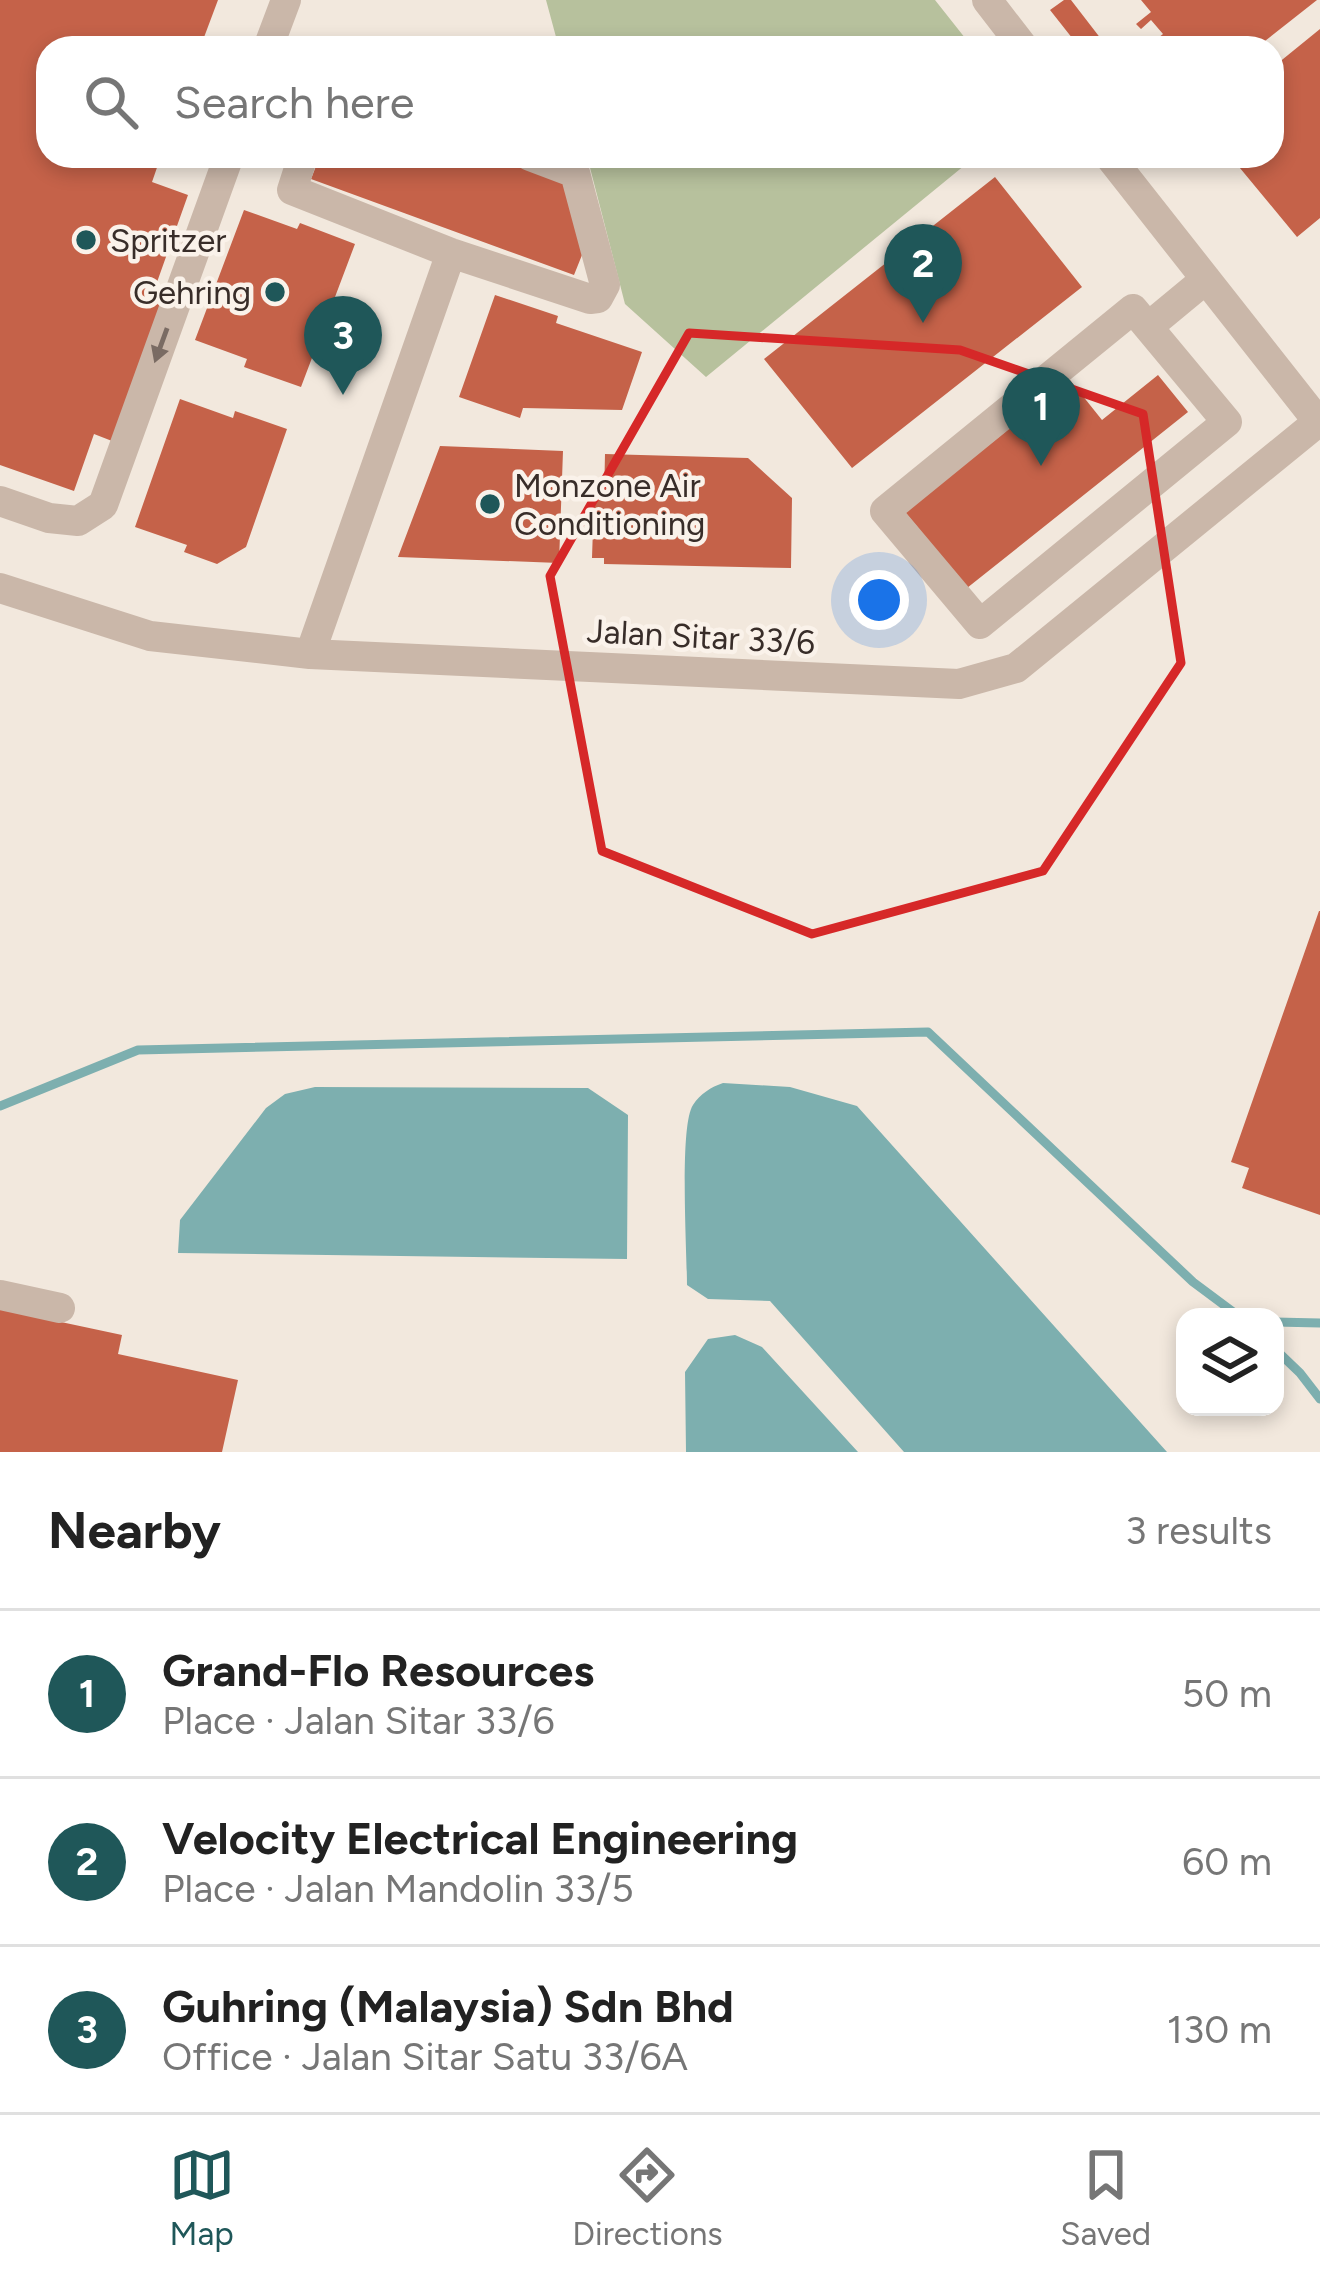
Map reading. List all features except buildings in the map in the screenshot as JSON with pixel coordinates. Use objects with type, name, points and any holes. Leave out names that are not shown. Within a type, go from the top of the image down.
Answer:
[{"type":"street","points":[[272,36],[286,0]]},
{"type":"street","points":[[986,0],[1014,36]]},
{"type":"street","points":[[0,501],[49,518],[77,521],[103,505],[225,168]]},
{"type":"street","points":[[299,168],[292,190],[451,253],[598,298],[605,285],[575,173],[562,168]]},
{"type":"street","points":[[1118,168],[1319,423]]},
{"type":"street","points":[[310,654],[451,253]]},
{"type":"street","points":[[1148,327],[1206,279]]},
{"type":"street","points":[[1133,309],[1148,327],[1227,422],[980,624],[886,512],[1133,309]]},
{"type":"street","name":"Jalan Sitar 33/6","points":[[0,588],[150,636],[310,654],[959,684],[1016,668],[1319,423]]},
{"type":"street","points":[[0,1295],[60,1308]]},
{"type":"highlighted area","points":[[689,333],[960,350],[1143,414],[1181,663],[1043,871],[812,934],[602,851],[550,576]]},
{"type":"green space","points":[[546,0],[935,0],[964,36],[556,36]]},
{"type":"green space","points":[[590,168],[961,168],[706,377],[625,304]]},
{"type":"water","points":[[723,1083],[790,1087],[857,1106],[1167,1452],[904,1452],[770,1301],[708,1299],[687,1285],[689,1117],[699,1097]]},
{"type":"water","points":[[315,1087],[588,1088],[628,1115],[627,1259],[178,1253],[180,1220],[266,1108],[285,1094]]},
{"type":"water","points":[[735,1335],[762,1347],[858,1452],[686,1452],[685,1372],[708,1339]]},
{"type":"waterway","points":[[0,1106],[138,1050],[928,1032],[1193,1282],[1228,1308]]},
{"type":"waterway","points":[[1284,1322],[1320,1323]]},
{"type":"waterway","points":[[1284,1358],[1320,1399]]},
{"type":"place","name":"Spritzer","points":[[86,240]]},
{"type":"place","name":"Gehring","points":[[275,292]]},
{"type":"place","name":"Velocity Electrical Engineering","points":[[923,323]]},
{"type":"place","name":"Guhring (Malaysia) Sdn Bhd","points":[[343,395]]},
{"type":"place","name":"Grand-Flo Resources","points":[[1041,466]]},
{"type":"place","name":"Monzone Air Conditioning","points":[[490,504]]}]
